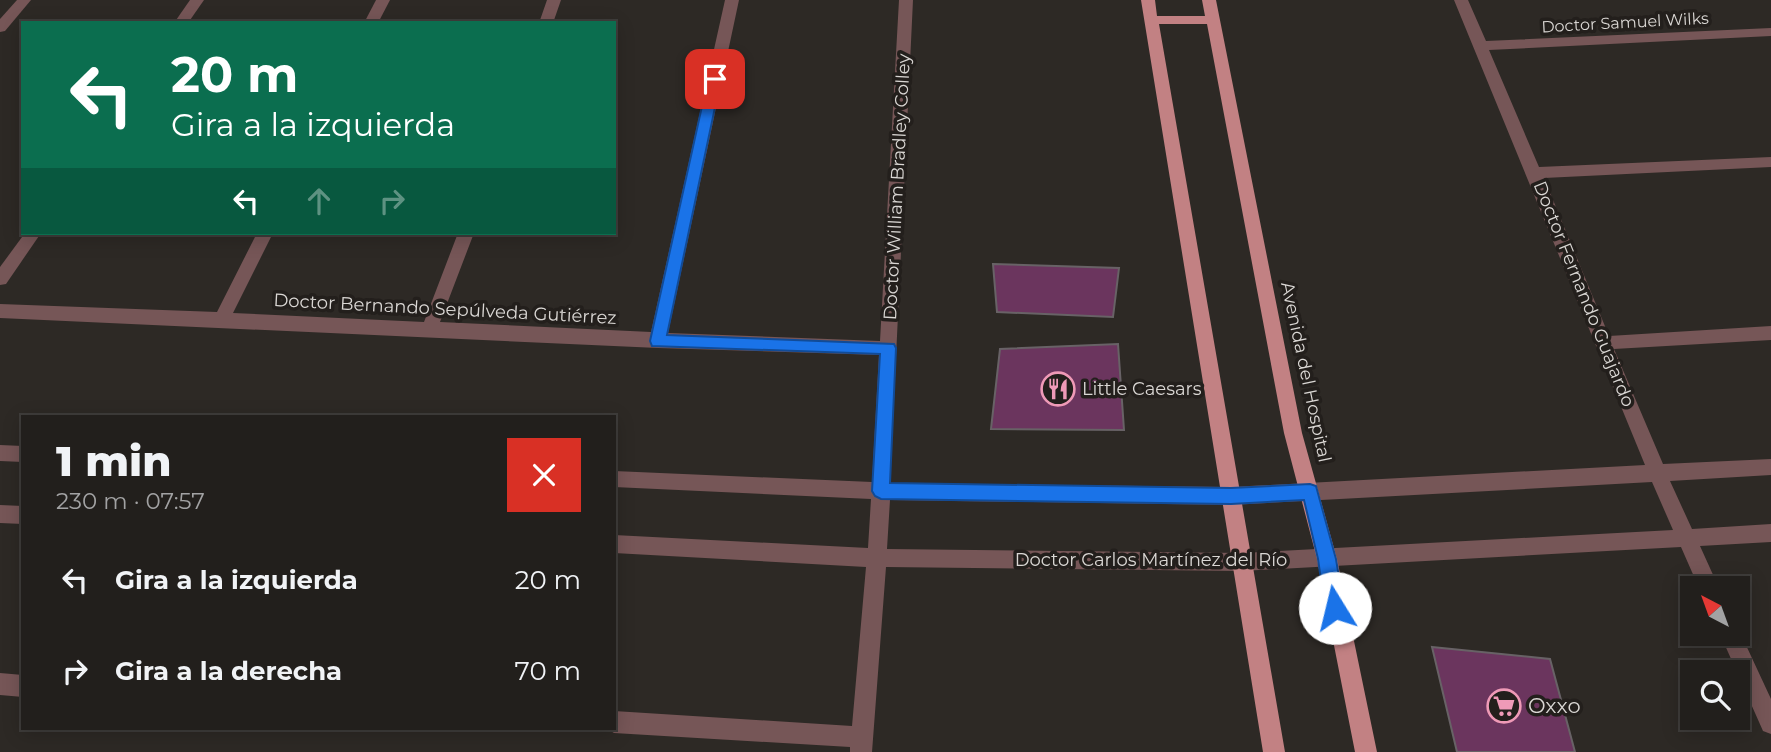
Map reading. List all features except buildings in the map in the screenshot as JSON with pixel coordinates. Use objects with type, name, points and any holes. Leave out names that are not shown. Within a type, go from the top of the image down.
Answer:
[{"type":"main road","name":"Avenida del Hospital","points":[[1209,0],[1293,433],[1327,559],[1366,752]]},
{"type":"main road","points":[[1213,20],[1149,10],[1202,343],[1274,752]]},
{"type":"street","points":[[0,28],[24,0]]},
{"type":"street","points":[[182,21],[197,0]]},
{"type":"street","points":[[372,21],[383,0]]},
{"type":"street","points":[[546,21],[554,0]]},
{"type":"street","points":[[658,341],[732,0]]},
{"type":"street","name":"Doctor William Bradley Colley","points":[[861,745],[877,558],[906,0]]},
{"type":"street","name":"Doctor Fernando Guajardo","points":[[1461,0],[1536,173],[1657,475],[1703,576]]},
{"type":"street","name":"Doctor Samuel Wilks","points":[[1481,46],[1771,32]]},
{"type":"street","points":[[1536,173],[1771,162]]},
{"type":"street","points":[[0,279],[32,235]]},
{"type":"street","points":[[222,317],[264,235]]},
{"type":"street","points":[[429,330],[465,235]]},
{"type":"street","name":"Doctor Bernando Sepúlveda Gutiérrez","points":[[0,311],[222,317],[658,341],[888,348]]},
{"type":"street","points":[[1604,343],[1771,332]]},
{"type":"street","points":[[0,453],[21,454]]},
{"type":"street","points":[[616,479],[881,491],[1231,496],[1771,467]]},
{"type":"street","points":[[0,514],[21,515]]},
{"type":"street","name":"Doctor Carlos Martínez del Río","points":[[616,544],[877,558],[1242,562],[1771,533]]},
{"type":"street","points":[[1736,646],[1771,723]]},
{"type":"street","points":[[0,684],[21,686]]},
{"type":"street","points":[[616,722],[861,745]]},
{"type":"place","name":"Little Caesars","points":[[1058,389]]},
{"type":"place","name":"Oxxo","points":[[1504,706]]},
{"type":"route","points":[[715,79],[658,341],[888,348],[881,491],[1231,496],[1310,492],[1327,559],[1335,608]]}]
